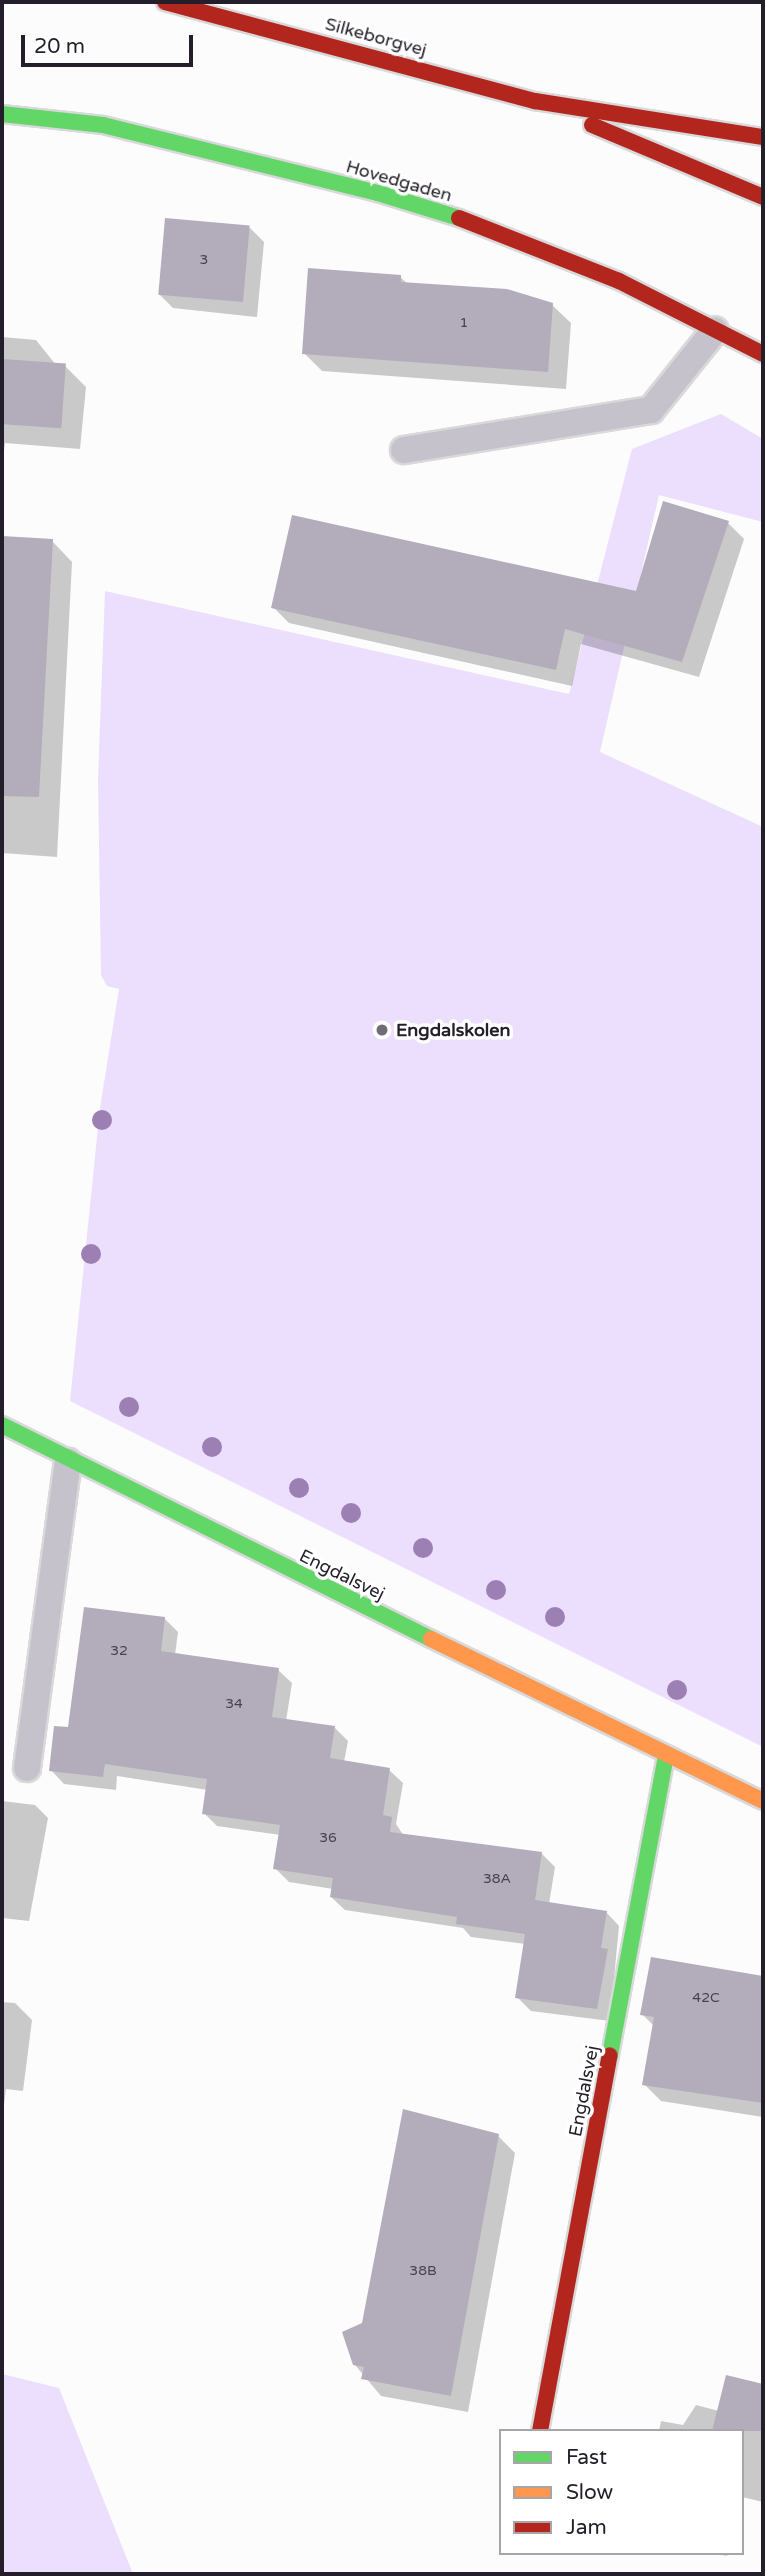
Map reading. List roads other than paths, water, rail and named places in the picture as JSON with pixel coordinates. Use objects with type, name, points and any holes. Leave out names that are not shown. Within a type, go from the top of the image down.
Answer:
[{"type":"street","name":"Silkeborgvej","points":[[165,2],[535,101],[763,137]]},
{"type":"street","name":"Silkeborgvej","points":[[535,101],[763,197]]},
{"type":"street","name":"Hovedgaden","points":[[2,114],[103,125],[391,197],[499,230],[619,281],[763,354]]},
{"type":"street","name":"Engdalsvej","points":[[2,1425],[68,1462],[666,1757],[763,1801]]},
{"type":"street","name":"Engdalsvej","points":[[541,2429],[666,1757]]},
{"type":"lane","points":[[404,450],[651,410],[715,330]]},
{"type":"lane","points":[[26,1768],[68,1462]]},
{"type":"place","name":"Engdalskolen","points":[[382,1030]]}]
